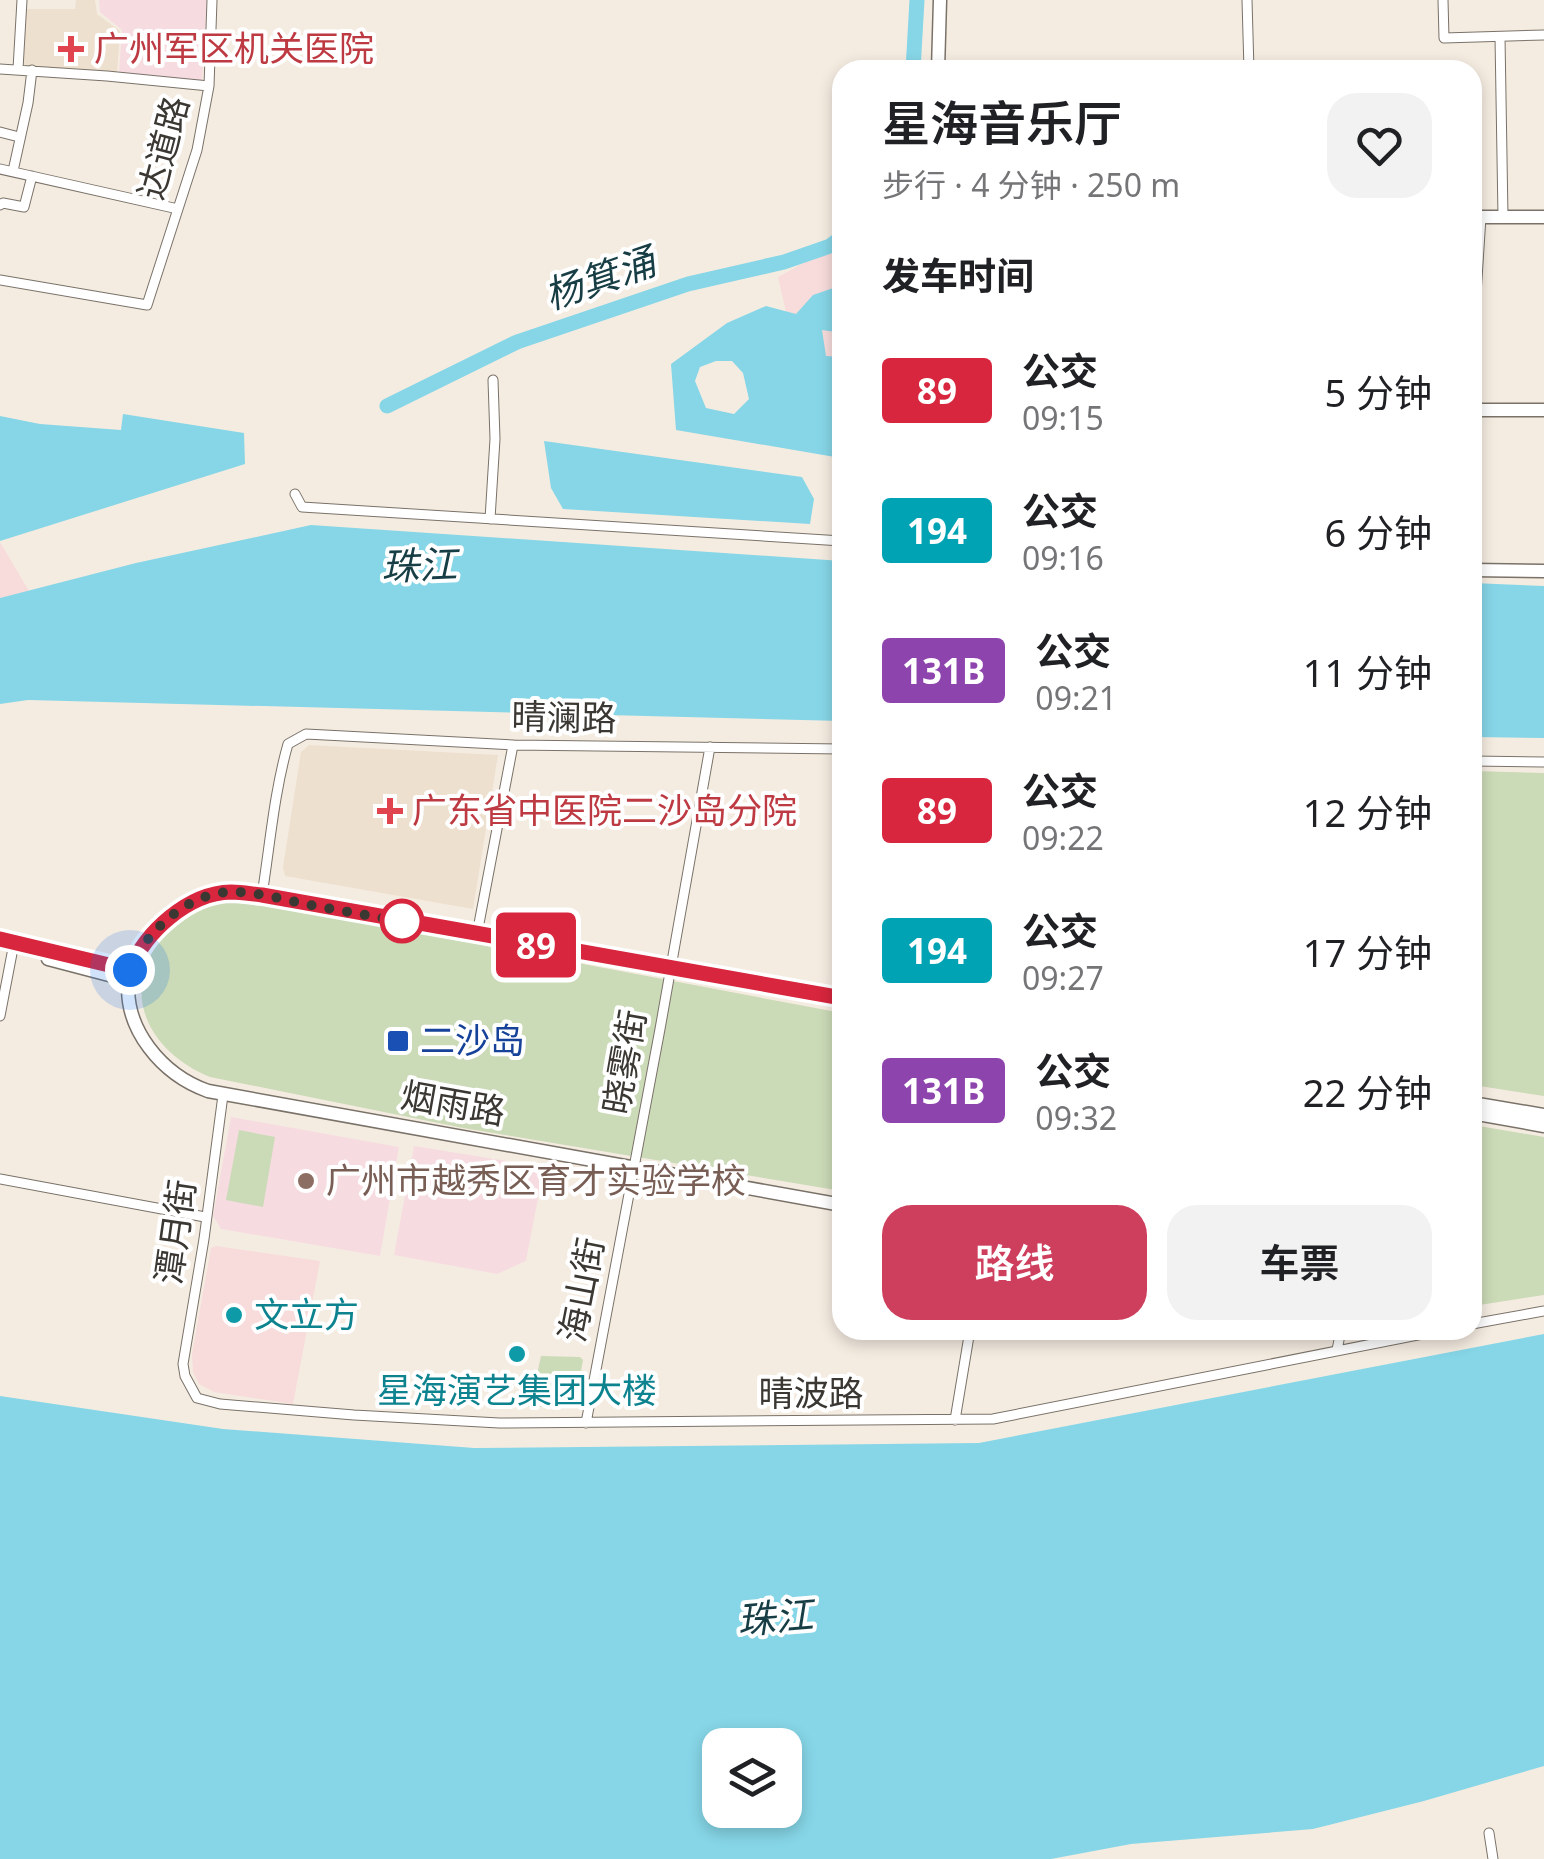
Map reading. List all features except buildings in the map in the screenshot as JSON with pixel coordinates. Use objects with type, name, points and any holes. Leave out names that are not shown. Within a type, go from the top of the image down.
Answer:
[{"type":"main road","points":[[938,60],[940,0]]},
{"type":"main road","points":[[1482,217],[1544,217]]},
{"type":"main road","points":[[1482,410],[1544,410]]},
{"type":"main road","points":[[1482,570],[1544,571]]},
{"type":"main road","points":[[7,945],[129,975],[135,959],[166,921],[185,906],[231,892],[832,996]]},
{"type":"main road","name":"烟雨路","points":[[129,975],[134,1018],[150,1050],[197,1087],[224,1095],[832,1203]]},
{"type":"main road","points":[[1482,1105],[1544,1115]]},
{"type":"main road","points":[[1482,1116],[1544,1126]]},
{"type":"street","points":[[18,69],[22,0]]},
{"type":"street","name":"达道路","points":[[0,280],[146,305],[197,150],[209,86],[212,0]]},
{"type":"street","points":[[1247,0],[1249,60]]},
{"type":"street","points":[[1443,0],[1444,38],[1544,36]]},
{"type":"street","points":[[1500,37],[1503,217]]},
{"type":"street","points":[[0,69],[209,86]]},
{"type":"street","points":[[12,172],[32,70]]},
{"type":"street","points":[[0,132],[19,138]]},
{"type":"street","points":[[0,169],[178,209]]},
{"type":"street","points":[[0,205],[24,207],[32,176]]},
{"type":"street","points":[[490,518],[495,439],[493,380]]},
{"type":"street","points":[[294,494],[302,507],[832,540]]},
{"type":"street","name":"晴澜路","points":[[262,895],[288,744],[306,734],[513,746],[832,749]]},
{"type":"street","points":[[477,935],[513,746]]},
{"type":"street","name":"晓雾街","points":[[634,1167],[710,747]]},
{"type":"street","points":[[1482,761],[1544,762]]},
{"type":"street","points":[[0,1016],[7,945]]},
{"type":"street","name":"潭月街","points":[[184,1376],[224,1095]]},
{"type":"street","name":"海山街","points":[[586,1423],[634,1167]]},
{"type":"street","points":[[0,1178],[205,1216]]},
{"type":"street","points":[[1482,1322],[1544,1311]]},
{"type":"street","points":[[955,1420],[968,1340]]},
{"type":"street","points":[[1337,1350],[1339,1340]]},
{"type":"street","name":"晴波路","points":[[184,1376],[197,1398],[220,1404],[499,1423],[993,1419],[1390,1340]]},
{"type":"street","points":[[1489,1833],[1493,1859]]},
{"type":"shaded area","name":"广州军区机关医院","points":[[76,0],[95,0],[97,14],[120,31],[117,73],[21,66],[26,9],[75,9]]},
{"type":"shaded area","points":[[99,0],[207,0],[202,82],[119,73],[122,30],[100,12]]},
{"type":"shaded area","points":[[832,247],[832,364],[818,363],[786,312],[778,277]]},
{"type":"shaded area","points":[[0,542],[29,591],[0,598]]},
{"type":"shaded area","name":"广东省中医院二沙岛分院","points":[[309,745],[498,755],[473,909],[285,876],[283,867],[301,752]]},
{"type":"shaded area","name":"广州市越秀区育才实验学校","points":[[231,1117],[399,1147],[380,1256],[221,1229],[213,1216]]},
{"type":"shaded area","points":[[414,1146],[544,1167],[526,1261],[497,1274],[394,1255]]},
{"type":"shaded area","name":"文立方","points":[[211,1248],[320,1261],[293,1404],[214,1392],[199,1384],[193,1372],[192,1354]]},
{"type":"green space","points":[[1482,771],[1544,773],[1544,1096],[1482,1086]]},
{"type":"green space","points":[[217,903],[260,903],[832,1011],[832,1189],[463,1128],[210,1077],[171,1053],[157,1038],[142,1001],[142,981],[148,960],[177,922]]},
{"type":"green space","points":[[1482,1127],[1544,1137],[1544,1295],[1482,1305]]},
{"type":"green space","points":[[239,1130],[275,1137],[263,1207],[226,1200]]},
{"type":"green space","points":[[541,1356],[583,1360],[571,1402],[556,1407],[528,1407],[529,1385],[535,1384]]},
{"type":"water","points":[[832,288],[832,332],[822,330],[826,356],[832,356],[832,456],[676,430],[671,364],[727,323],[766,306],[796,314],[813,295]],"holes":[[[732,361],[743,373],[749,399],[734,414],[706,408],[695,381],[700,367]]]},
{"type":"water","points":[[123,414],[244,433],[245,464],[0,541],[0,416],[40,424],[121,430]]},
{"type":"water","points":[[544,441],[802,477],[814,499],[810,524],[563,509],[551,488]]},
{"type":"water","name":"珠江","points":[[311,525],[832,560],[832,721],[28,700],[0,704],[0,598]]},
{"type":"water","points":[[1482,583],[1544,586],[1544,738],[1482,737]]},
{"type":"water","name":"珠江","points":[[1544,1334],[1544,1766],[1313,1829],[1131,1844],[1051,1859],[0,1859],[0,1396],[223,1429],[474,1448],[979,1443]]},
{"type":"waterway","name":"杨箕涌","points":[[914,60],[917,0]]},
{"type":"waterway","name":"杨箕涌","points":[[387,406],[517,342],[688,284],[784,262],[832,244]]},
{"type":"bus line","name":"89","points":[[0,939],[130,970],[150,939],[185,906],[207,896],[231,892],[832,996]]},
{"type":"place","name":"广州军区机关医院","points":[[71,49]]},
{"type":"place","name":"广东省中医院二沙岛分院","points":[[390,811]]},
{"type":"place","name":"二沙岛","points":[[398,1041]]},
{"type":"place","name":"广州市越秀区育才实验学校","points":[[306,1181]]},
{"type":"place","name":"文立方","points":[[234,1315]]},
{"type":"place","name":"星海演艺集团大楼","points":[[517,1354]]},
{"type":"route","points":[[130,970],[166,921],[185,906],[218,893],[262,895],[402,921]]}]
